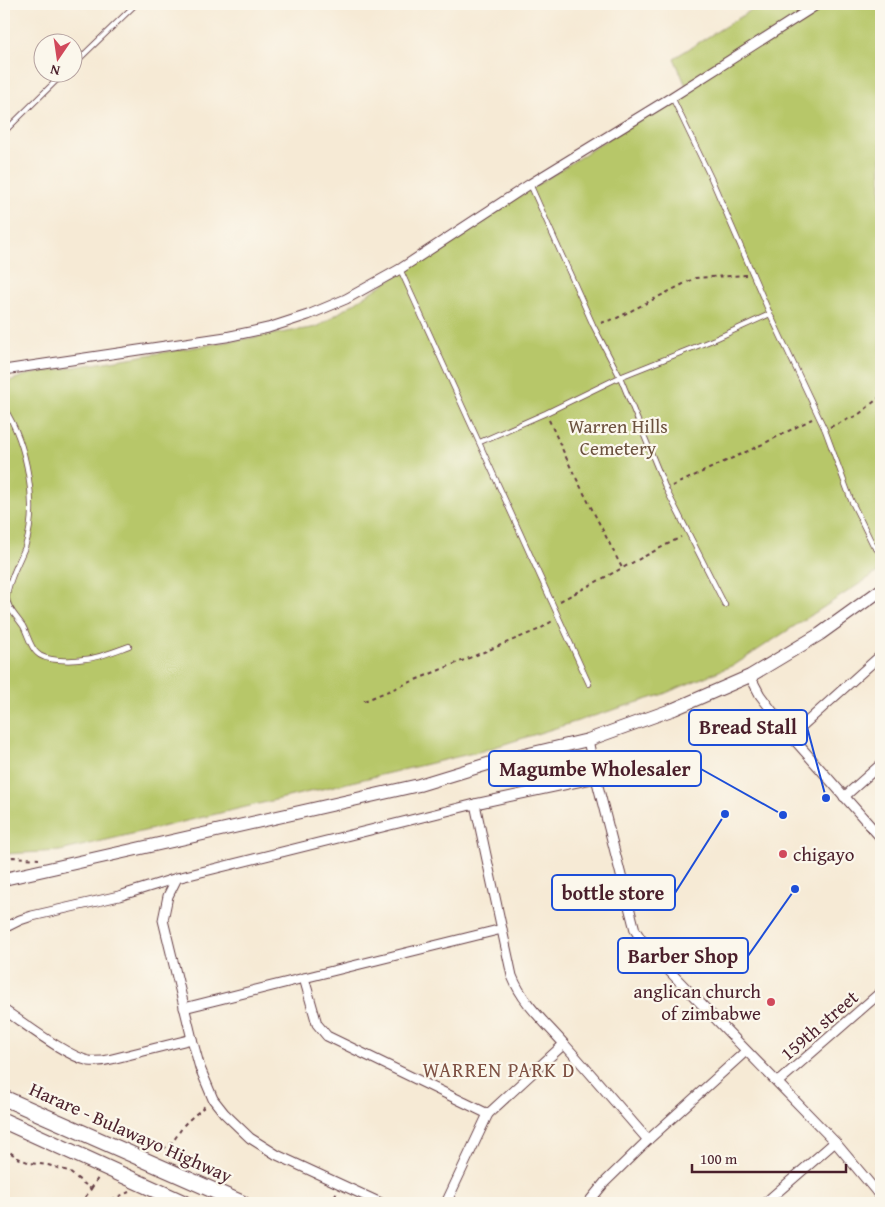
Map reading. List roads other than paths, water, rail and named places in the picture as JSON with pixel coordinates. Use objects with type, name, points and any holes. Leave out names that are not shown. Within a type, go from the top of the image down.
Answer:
[{"type":"highway","name":"Harare - Bulawayo Highway","points":[[4,1098],[242,1203]]},
{"type":"highway","points":[[4,1121],[184,1203]]},
{"type":"street","points":[[4,370],[226,337],[268,328],[308,315],[346,299],[400,269],[530,184],[672,98],[818,4]]},
{"type":"street","points":[[4,879],[419,784],[491,763],[588,740],[674,709],[750,676],[820,634],[881,590]]},
{"type":"street","points":[[791,736],[881,655]]},
{"type":"street","points":[[750,676],[760,695],[791,736],[881,838]]},
{"type":"street","points":[[588,740],[596,778],[638,937],[835,1142],[881,1197]]},
{"type":"street","points":[[844,797],[881,764]]},
{"type":"street","points":[[4,928],[32,916],[119,896],[177,878],[475,804],[596,778]]},
{"type":"street","points":[[475,804],[516,988],[528,1006],[648,1140]]},
{"type":"street","points":[[177,878],[168,896],[163,920],[200,1068],[213,1099],[224,1113],[250,1138],[277,1155],[340,1186],[381,1203]]},
{"type":"street","points":[[184,1008],[502,928]]},
{"type":"street","points":[[304,978],[317,1024],[327,1036],[488,1114]]},
{"type":"street","name":"159th street","points":[[778,1082],[881,992]]},
{"type":"street","points":[[4,1010],[75,1056],[89,1061],[100,1062],[192,1038]]},
{"type":"street","points":[[446,1203],[488,1114],[564,1044]]},
{"type":"street","points":[[588,1203],[605,1182],[648,1140],[746,1051]]},
{"type":"street","points":[[765,1203],[835,1142]]},
{"type":"lane","points":[[82,56],[136,4]]},
{"type":"lane","points":[[4,132],[55,82]]},
{"type":"lane","points":[[672,98],[711,178],[770,314],[825,430],[851,500],[873,545],[881,554]]},
{"type":"lane","points":[[530,184],[593,325],[620,377],[666,489],[725,605]]},
{"type":"lane","points":[[400,269],[589,684]]},
{"type":"lane","points":[[480,442],[620,377],[715,339],[770,314]]},
{"type":"lane","points":[[4,408],[12,421],[25,455],[30,504],[30,525],[26,545],[7,596],[9,606],[23,627],[37,654],[43,657],[53,660],[86,660],[129,646]]},
{"type":"place","name":"Bread Stall","points":[[826,798]]},
{"type":"place","name":"bottle store","points":[[725,814]]},
{"type":"place","name":"Magumbe Wholesaler","points":[[783,815]]},
{"type":"place","name":"chigayo","points":[[783,854]]},
{"type":"place","name":"Barber Shop","points":[[795,889]]},
{"type":"place","name":"anglican church of zimbabwe","points":[[771,1002]]},
{"type":"district","name":"WARREN PARK D","points":[[499,1070]]},
{"type":"park label","name":"Warren Hills Cemetery","points":[[618,437]]}]
